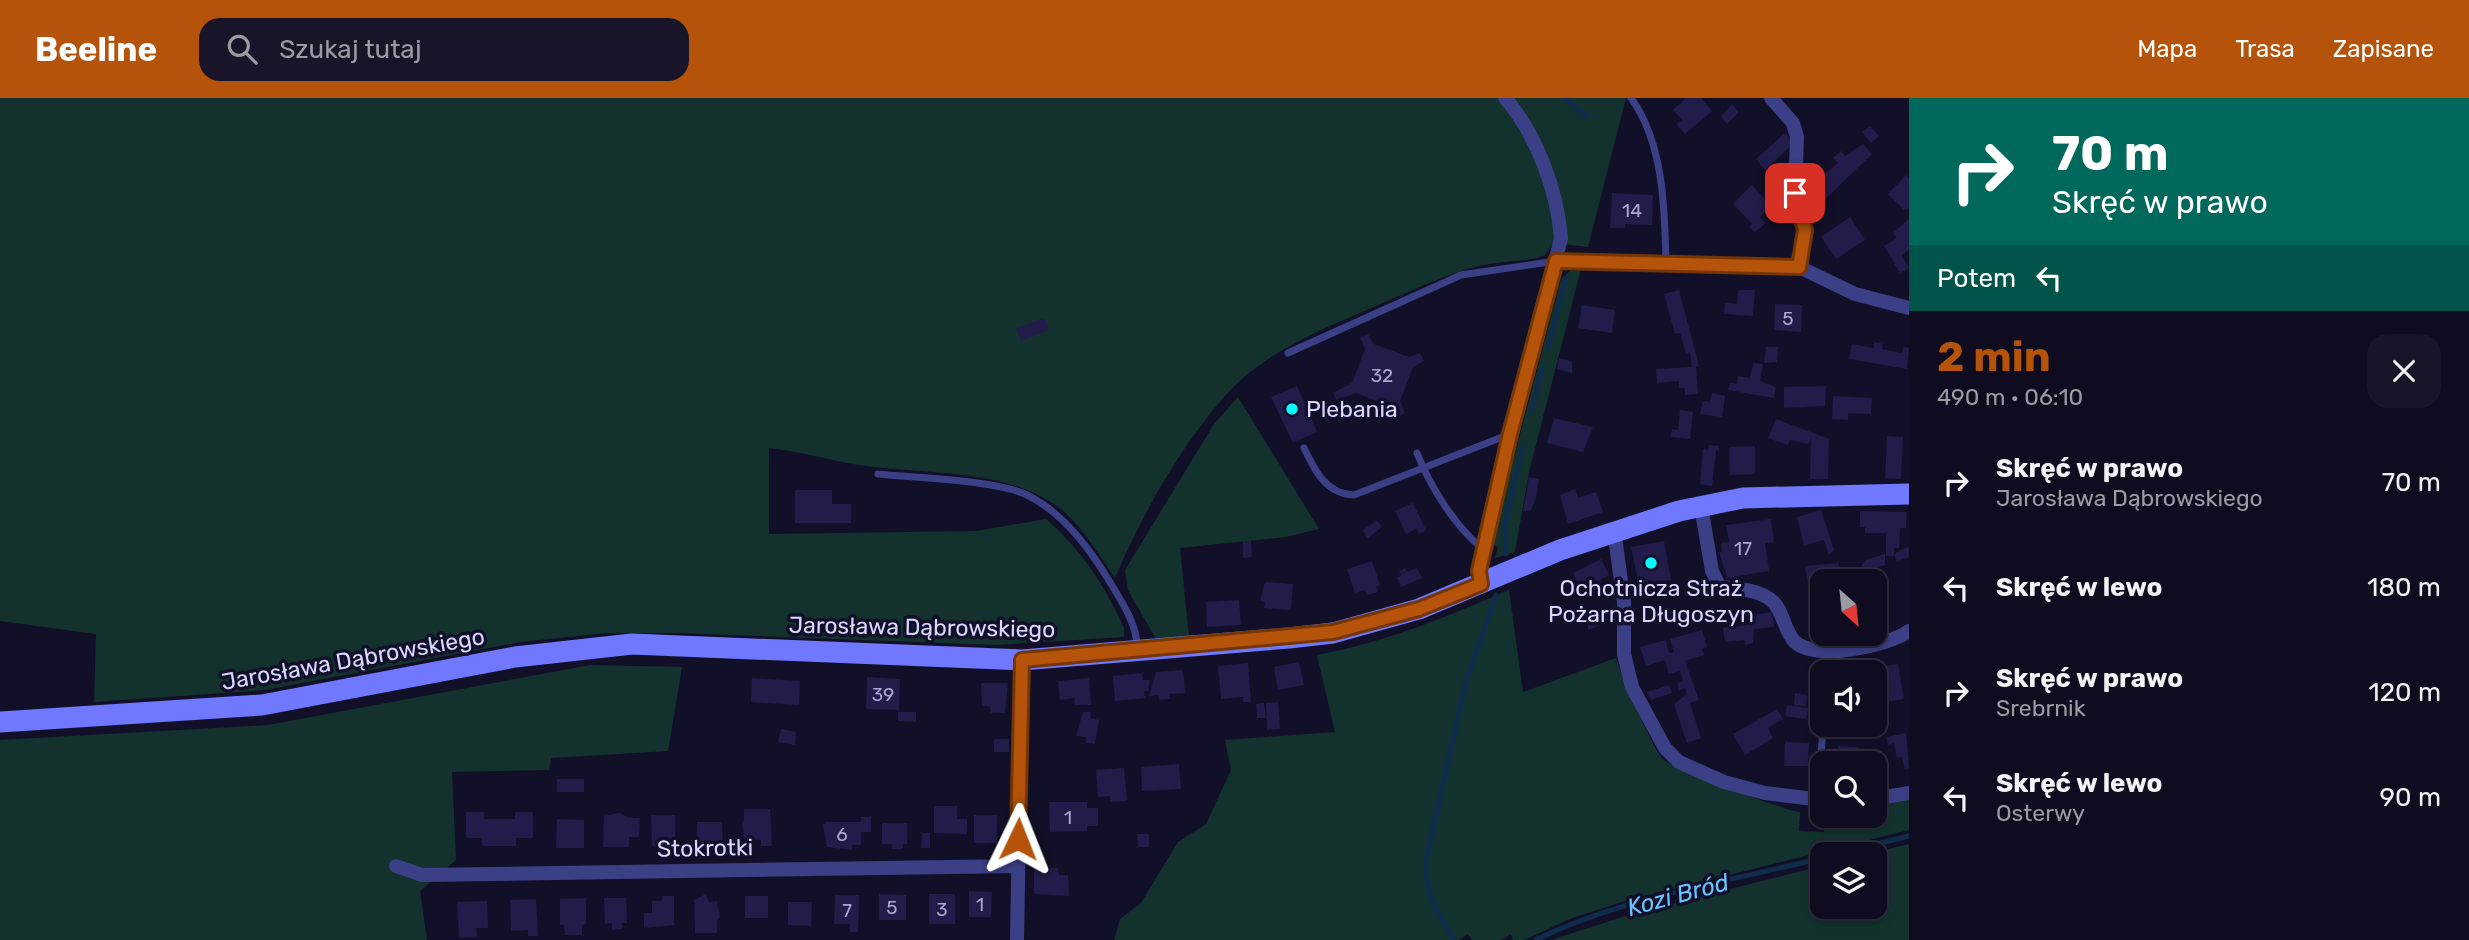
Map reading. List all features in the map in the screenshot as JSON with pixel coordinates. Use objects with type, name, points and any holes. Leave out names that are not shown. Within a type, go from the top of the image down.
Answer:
[{"type":"street","points":[[1481,584],[1479,571],[1483,549],[1561,239],[1555,195],[1515,110],[1505,98]]},
{"type":"street","points":[[1771,98],[1793,123],[1797,137],[1795,193],[1805,230],[1799,267]]},
{"type":"street","points":[[1556,261],[1666,266],[1799,267],[1855,294],[1909,308]]},
{"type":"street","name":"Jarosława Dąbrowskiego","points":[[0,722],[262,705],[515,657],[632,643],[1022,660],[1333,632],[1419,609],[1614,530],[1701,506],[1743,498],[1909,494]]},
{"type":"street","points":[[1701,506],[1712,571],[1719,586],[1748,590],[1771,600],[1778,608],[1789,634],[1801,646],[1821,652],[1842,650],[1899,638],[1909,631]]},
{"type":"street","points":[[1614,530],[1624,602],[1624,654],[1632,687],[1665,748],[1679,762],[1700,774],[1765,793],[1810,799]]},
{"type":"street","points":[[1017,940],[1022,660]]},
{"type":"street","points":[[1887,797],[1909,793]]},
{"type":"street","name":"Stokrotki","points":[[396,866],[422,875],[1017,866]]},
{"type":"lane","points":[[1631,98],[1640,110],[1660,177],[1666,266]]},
{"type":"lane","points":[[1287,353],[1461,275],[1556,261]]},
{"type":"lane","points":[[1304,448],[1323,481],[1343,495],[1364,493],[1510,434]]},
{"type":"lane","points":[[1417,453],[1423,469],[1469,538],[1483,549]]},
{"type":"lane","points":[[878,474],[994,486],[1026,494],[1056,513],[1097,562],[1111,584],[1134,626],[1136,651]]},
{"type":"lane","points":[[1838,660],[1842,650]]},
{"type":"green space","points":[[0,98],[1626,98],[1588,247],[1553,243],[1545,255],[1537,258],[1486,265],[1455,273],[1321,330],[1259,365],[1225,396],[1177,460],[1137,530],[1115,578],[1089,540],[1066,514],[1036,494],[1013,485],[962,475],[859,465],[769,448],[769,534],[976,531],[1046,519],[1071,543],[1091,569],[1117,613],[1124,628],[1124,637],[996,645],[677,633],[606,633],[521,642],[265,690],[94,702],[96,634],[0,621]]},
{"type":"green space","points":[[1581,269],[1529,472],[1515,552],[1495,558],[1498,547],[1491,544],[1561,279],[1570,271]]},
{"type":"green space","points":[[1238,397],[1319,529],[1286,537],[1180,548],[1189,637],[1157,641],[1128,590],[1125,570],[1214,424]]},
{"type":"green space","points":[[1509,590],[1523,692],[1616,658],[1646,728],[1664,760],[1730,789],[1800,812],[1799,831],[1824,832],[1824,828],[1887,828],[1887,804],[1909,799],[1909,830],[1861,842],[1810,842],[1810,855],[1622,902],[1572,918],[1524,940],[1513,940],[1511,934],[1501,940],[1472,940],[1468,934],[1459,940],[1114,940],[1120,919],[1141,903],[1178,842],[1206,824],[1231,770],[1225,740],[1335,732],[1317,655],[1366,644],[1462,610]]},
{"type":"green space","points":[[590,665],[682,667],[668,751],[551,758],[549,770],[452,772],[456,860],[420,891],[427,940],[0,940],[0,740],[268,725]]},
{"type":"green space","points":[[1909,844],[1909,940],[1551,940],[1638,912],[1810,869],[1810,919],[1887,919],[1887,849]]},
{"type":"building","points":[[1686,98],[1701,98],[1712,111],[1685,134],[1676,124],[1682,120],[1673,110]]},
{"type":"building","points":[[1732,104],[1739,112],[1727,124],[1721,116]]},
{"type":"building","points":[[1870,126],[1879,136],[1871,143],[1862,132]]},
{"type":"building","points":[[1785,133],[1794,143],[1765,170],[1756,159]]},
{"type":"building","points":[[1863,144],[1872,154],[1820,204],[1807,189],[1838,163],[1833,158],[1841,151],[1845,156]]},
{"type":"building","points":[[1906,175],[1909,178],[1909,209],[1904,210],[1888,194]]},
{"type":"building","points":[[1752,185],[1771,206],[1760,217],[1766,223],[1755,232],[1749,227],[1752,224],[1733,204]]},
{"type":"building","points":[[1612,193],[1653,195],[1652,225],[1625,224],[1625,228],[1610,228]]},
{"type":"building","points":[[1850,217],[1865,240],[1836,259],[1821,237]]},
{"type":"building","points":[[1909,219],[1909,249],[1902,256],[1909,268],[1900,273],[1884,246],[1897,238],[1893,233]]},
{"type":"building","points":[[1679,290],[1699,366],[1696,367],[1698,394],[1685,395],[1685,388],[1679,388],[1679,381],[1657,383],[1656,369],[1692,367],[1690,352],[1686,354],[1680,333],[1675,334],[1664,294]]},
{"type":"building","points":[[1738,290],[1755,290],[1753,316],[1724,314],[1725,303],[1737,304]]},
{"type":"building","points":[[1775,304],[1802,305],[1801,332],[1774,330]]},
{"type":"building","points":[[1582,305],[1615,310],[1612,333],[1578,328]]},
{"type":"building","points":[[1044,318],[1049,330],[1021,341],[1016,328]]},
{"type":"building","points":[[1368,334],[1374,344],[1409,357],[1420,353],[1424,361],[1413,367],[1400,401],[1405,413],[1396,417],[1390,406],[1356,393],[1337,400],[1333,393],[1352,383],[1365,349],[1360,337]]},
{"type":"building","points":[[1874,342],[1883,344],[1882,349],[1902,353],[1903,347],[1909,348],[1907,369],[1849,359],[1852,344],[1874,348]]},
{"type":"building","points":[[1766,347],[1778,347],[1777,362],[1764,363]]},
{"type":"building","points":[[1559,358],[1572,361],[1572,373],[1557,369]]},
{"type":"building","points":[[1753,363],[1763,364],[1760,381],[1776,387],[1774,398],[1728,390],[1730,383],[1737,384],[1738,376],[1750,378]]},
{"type":"building","name":"Plebania","points":[[1297,386],[1317,432],[1293,443],[1271,397]]},
{"type":"building","points":[[1826,386],[1825,406],[1784,408],[1784,387]]},
{"type":"building","points":[[1712,393],[1725,396],[1722,417],[1700,414],[1703,401],[1710,402]]},
{"type":"building","points":[[1833,396],[1872,398],[1871,414],[1848,413],[1848,420],[1832,419]]},
{"type":"building","points":[[1680,410],[1693,412],[1690,439],[1671,437],[1672,429],[1678,430]]},
{"type":"building","points":[[1554,418],[1593,427],[1583,452],[1547,443]]},
{"type":"building","points":[[1776,419],[1829,439],[1828,479],[1810,479],[1811,437],[1809,444],[1790,440],[1788,445],[1768,438]]},
{"type":"building","points":[[1887,436],[1903,437],[1901,479],[1885,478]]},
{"type":"building","points":[[1709,445],[1719,446],[1719,451],[1716,450],[1712,486],[1700,484],[1703,449],[1708,450]]},
{"type":"building","points":[[1755,446],[1755,474],[1730,475],[1729,447]]},
{"type":"building","points":[[1529,477],[1539,479],[1536,498],[1531,510],[1523,511]]},
{"type":"building","points":[[1575,489],[1578,498],[1596,492],[1603,512],[1568,524],[1560,495]]},
{"type":"building","points":[[795,490],[832,490],[832,504],[851,504],[851,523],[795,523]]},
{"type":"building","points":[[1413,503],[1426,530],[1419,534],[1416,529],[1406,534],[1395,511]]},
{"type":"building","points":[[1821,510],[1834,550],[1829,555],[1824,540],[1804,545],[1797,517]]},
{"type":"building","points":[[1860,511],[1907,512],[1906,528],[1900,528],[1899,548],[1894,548],[1894,556],[1886,556],[1886,533],[1865,533],[1865,527],[1860,527]]},
{"type":"building","points":[[1771,519],[1774,542],[1765,543],[1769,571],[1727,578],[1719,552],[1722,552],[1721,543],[1729,542],[1726,525]]},
{"type":"building","points":[[1377,520],[1382,527],[1368,538],[1362,531]]},
{"type":"building","points":[[1243,541],[1251,541],[1252,557],[1243,558]]},
{"type":"building","name":"Ochotnicza Straż Pożarna Długoszyn","points":[[1664,541],[1671,580],[1639,586],[1631,547]]},
{"type":"building","points":[[1909,546],[1909,557],[1897,561],[1894,554]]},
{"type":"building","points":[[1885,554],[1885,565],[1863,569],[1862,564]]},
{"type":"building","points":[[1601,559],[1609,575],[1600,580],[1605,588],[1585,598],[1573,573]]},
{"type":"building","points":[[1372,561],[1380,585],[1376,587],[1378,592],[1367,595],[1365,590],[1355,593],[1347,569]]},
{"type":"building","points":[[1839,563],[1840,569],[1810,569],[1810,579],[1807,580],[1805,566]]},
{"type":"building","points":[[1405,568],[1407,572],[1417,568],[1422,578],[1401,587],[1397,578],[1402,575],[1399,571]]},
{"type":"building","points":[[1265,582],[1293,584],[1291,610],[1264,608],[1265,602],[1260,601]]},
{"type":"building","points":[[1239,600],[1241,625],[1207,627],[1206,602]]},
{"type":"building","points":[[1616,606],[1616,620],[1588,630],[1587,615]]},
{"type":"building","points":[[1772,612],[1774,627],[1754,629],[1753,643],[1745,645],[1744,640],[1725,642],[1723,628],[1753,624],[1752,615]]},
{"type":"building","points":[[1702,630],[1707,647],[1702,649],[1704,655],[1685,661],[1699,700],[1690,703],[1701,738],[1687,743],[1674,704],[1687,694],[1685,688],[1679,691],[1677,683],[1683,681],[1680,671],[1669,674],[1665,660],[1646,666],[1640,647],[1666,640],[1669,653],[1674,652],[1670,639]]},
{"type":"building","points":[[1299,662],[1304,685],[1278,690],[1274,667]]},
{"type":"building","points":[[1248,663],[1251,702],[1243,702],[1243,697],[1221,699],[1218,666]]},
{"type":"building","points":[[1898,664],[1904,699],[1887,702],[1887,666]]},
{"type":"building","points":[[1183,670],[1185,693],[1169,694],[1170,699],[1159,700],[1158,695],[1149,696],[1156,672]]},
{"type":"building","points":[[1142,673],[1143,680],[1150,680],[1148,691],[1144,691],[1145,698],[1115,701],[1113,676]]},
{"type":"building","points":[[867,677],[900,679],[899,710],[866,709]]},
{"type":"building","points":[[752,678],[800,681],[799,705],[751,702]]},
{"type":"building","points":[[1089,678],[1091,705],[1075,705],[1074,698],[1060,700],[1058,681]]},
{"type":"building","points":[[981,683],[1008,683],[1005,713],[991,713],[990,706],[982,706]]},
{"type":"building","points":[[1669,685],[1672,693],[1651,700],[1647,692]]},
{"type":"building","points":[[1795,693],[1807,695],[1806,706],[1794,705]]},
{"type":"building","points":[[1278,702],[1280,729],[1267,730],[1266,703]]},
{"type":"building","points":[[1264,703],[1266,718],[1257,718],[1256,704]]},
{"type":"building","points":[[1787,705],[1808,708],[1806,719],[1785,716]]},
{"type":"building","points":[[1777,709],[1783,719],[1768,728],[1773,738],[1745,755],[1733,734]]},
{"type":"building","points":[[898,712],[916,712],[916,722],[898,721]]},
{"type":"building","points":[[1083,712],[1091,712],[1090,718],[1099,720],[1095,744],[1086,743],[1086,737],[1076,736]]},
{"type":"building","points":[[781,729],[796,732],[795,745],[778,742]]},
{"type":"building","points":[[1906,733],[1909,768],[1905,769],[1902,757],[1897,758],[1894,743],[1888,745],[1887,737]]},
{"type":"building","points":[[994,739],[1009,739],[1009,752],[994,752]]},
{"type":"building","points":[[1785,742],[1809,743],[1808,766],[1784,766]]},
{"type":"building","points":[[1838,746],[1859,747],[1859,751],[1838,751]]},
{"type":"building","points":[[1179,764],[1181,789],[1142,791],[1141,767]]},
{"type":"building","points":[[1124,768],[1127,801],[1110,802],[1110,796],[1098,797],[1096,770]]},
{"type":"building","points":[[557,779],[584,779],[584,792],[557,792]]},
{"type":"building","points":[[1049,802],[1087,802],[1087,808],[1098,808],[1098,826],[1087,826],[1087,831],[1050,832]]},
{"type":"building","points":[[934,806],[957,806],[957,819],[967,819],[967,834],[934,833]]},
{"type":"building","points":[[744,809],[770,809],[772,846],[761,846],[761,840],[744,839]]},
{"type":"building","points":[[466,812],[484,812],[484,819],[515,819],[515,812],[533,812],[533,838],[516,838],[516,846],[482,846],[482,838],[466,838]]},
{"type":"building","points":[[620,813],[629,818],[640,818],[639,837],[629,837],[629,847],[603,847],[604,816]]},
{"type":"building","points":[[651,815],[675,815],[675,846],[652,846]]},
{"type":"building","points":[[974,815],[997,815],[997,843],[974,843]]},
{"type":"building","points":[[861,817],[871,817],[871,832],[861,832],[861,845],[852,845],[852,850],[827,847],[823,825],[826,822],[861,822]]},
{"type":"building","points":[[557,819],[584,820],[584,848],[556,848]]},
{"type":"building","points":[[697,822],[722,822],[723,848],[697,846]]},
{"type":"building","points":[[882,823],[907,823],[907,844],[903,844],[903,849],[892,849],[892,844],[882,844]]},
{"type":"building","points":[[922,833],[930,833],[930,848],[921,848]]},
{"type":"building","points":[[1137,834],[1149,834],[1149,847],[1138,847]]},
{"type":"building","points":[[1058,868],[1059,875],[1068,875],[1069,896],[1034,894],[1034,869]]},
{"type":"building","points":[[969,891],[992,892],[991,917],[969,917]]},
{"type":"building","points":[[706,894],[709,902],[717,901],[720,917],[717,920],[717,933],[695,933],[694,900]]},
{"type":"building","points":[[879,894],[906,895],[906,920],[879,920]]},
{"type":"building","points":[[929,894],[955,894],[955,924],[929,924]]},
{"type":"building","points":[[835,895],[859,895],[858,932],[850,932],[850,924],[834,924]]},
{"type":"building","points":[[662,896],[674,896],[674,925],[644,928],[644,913],[652,913],[652,901],[662,901]]},
{"type":"building","points":[[745,896],[768,896],[768,918],[745,918]]},
{"type":"building","points":[[586,898],[586,924],[582,925],[582,935],[565,935],[564,925],[560,925],[560,899]]},
{"type":"building","points":[[604,898],[626,898],[627,923],[622,923],[622,929],[612,930],[612,923],[605,924]]},
{"type":"building","points":[[536,899],[538,936],[528,936],[528,930],[511,931],[510,900]]},
{"type":"building","points":[[487,901],[488,928],[476,928],[477,937],[459,938],[457,902]]},
{"type":"building","points":[[788,902],[812,902],[811,926],[788,925]]},
{"type":"waterway","points":[[1564,98],[1588,117]]},
{"type":"waterway","points":[[1548,348],[1566,278]]},
{"type":"waterway","points":[[1531,411],[1542,369]]},
{"type":"waterway","points":[[1506,554],[1505,524],[1523,447]]},
{"type":"waterway","points":[[1454,940],[1429,893],[1426,860],[1465,685],[1496,595]]},
{"type":"waterway","name":"Kozi Bród","points":[[1885,842],[1909,836]]},
{"type":"waterway","name":"Kozi Bród","points":[[1536,940],[1568,925],[1639,902],[1810,861]]},
{"type":"place","name":"Plebania","points":[[1292,409]]},
{"type":"place","name":"Ochotnicza Straż Pożarna Długoszyn","points":[[1651,563]]},
{"type":"route","points":[[1018,839],[1022,660],[1158,650],[1333,632],[1419,609],[1481,584],[1479,571],[1504,457],[1556,261],[1666,266],[1799,267],[1805,230],[1795,193]]}]
